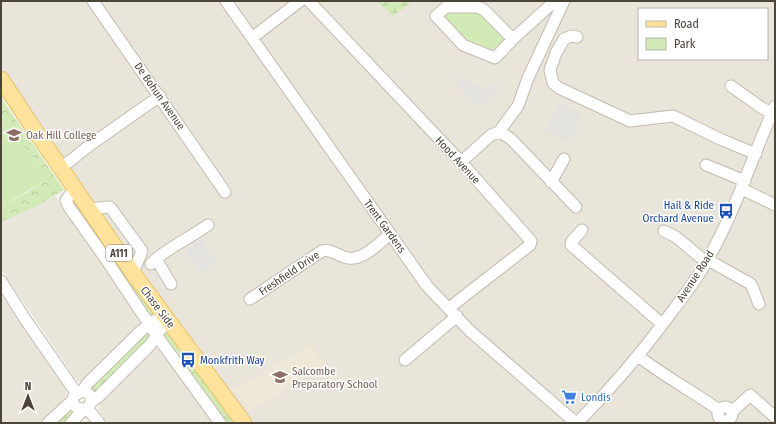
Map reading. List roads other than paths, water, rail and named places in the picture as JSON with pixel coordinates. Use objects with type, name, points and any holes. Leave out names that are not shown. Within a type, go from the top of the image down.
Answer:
[{"type":"main road","name":"Chase Side","points":[[1,78],[133,273],[244,423]]},
{"type":"street","name":"De Bohun Avenue","points":[[94,1],[225,192]]},
{"type":"street","name":"Trent Gardens","points":[[226,1],[427,286],[470,331],[577,423]]},
{"type":"street","points":[[252,38],[300,1]]},
{"type":"street","name":"Hood Avenue","points":[[309,1],[460,162],[531,241],[530,245],[448,308]]},
{"type":"street","points":[[513,39],[484,10],[478,7],[446,7],[436,16],[463,45],[495,58],[513,39],[555,1]]},
{"type":"street","points":[[501,129],[518,106],[528,78],[564,1]]},
{"type":"street","points":[[577,38],[572,36],[564,39],[556,53],[550,70],[553,83],[556,85],[630,120],[673,116],[720,139],[756,154]]},
{"type":"street","points":[[731,86],[762,108],[773,109]]},
{"type":"street","points":[[61,168],[90,145],[160,96]]},
{"type":"street","name":"Avenue Road","points":[[577,423],[599,401],[638,356],[688,291],[707,261],[744,185],[773,109]]},
{"type":"street","points":[[460,162],[491,135],[499,132],[510,138],[551,182],[576,206]]},
{"type":"street","points":[[551,182],[564,158]]},
{"type":"street","points":[[706,165],[744,185],[775,205]]},
{"type":"street","name":"Chase Side","points":[[75,188],[66,200],[69,207],[103,255],[149,325],[220,423]]},
{"type":"street","points":[[171,284],[153,261],[169,249],[208,225]]},
{"type":"street","points":[[582,230],[570,245],[662,324]]},
{"type":"street","points":[[664,231],[676,237],[707,261],[751,284],[759,304]]},
{"type":"street","name":"Freshfield Drive","points":[[250,299],[322,251],[328,251],[349,258],[357,258],[365,254],[390,234]]},
{"type":"street","points":[[1,282],[77,395],[76,407],[87,406]]},
{"type":"street","points":[[405,360],[457,316]]},
{"type":"street","points":[[48,423],[149,325],[166,318]]},
{"type":"street","points":[[71,423],[134,361],[157,336],[166,318]]},
{"type":"street","points":[[638,356],[656,370],[719,410],[724,407],[729,407],[732,412],[750,395],[775,417]]},
{"type":"street","points":[[77,395],[89,395],[87,406],[99,423]]},
{"type":"place","name":"Oak Hill College","points":[[14,135]]},
{"type":"place","name":"Hail & Ride Orchard Avenue","points":[[726,211]]},
{"type":"place","name":"Monkfrith Way","points":[[188,360]]},
{"type":"place","name":"Salcombe Preparatory School","points":[[280,377]]},
{"type":"place","name":"Londis","points":[[569,397]]}]
